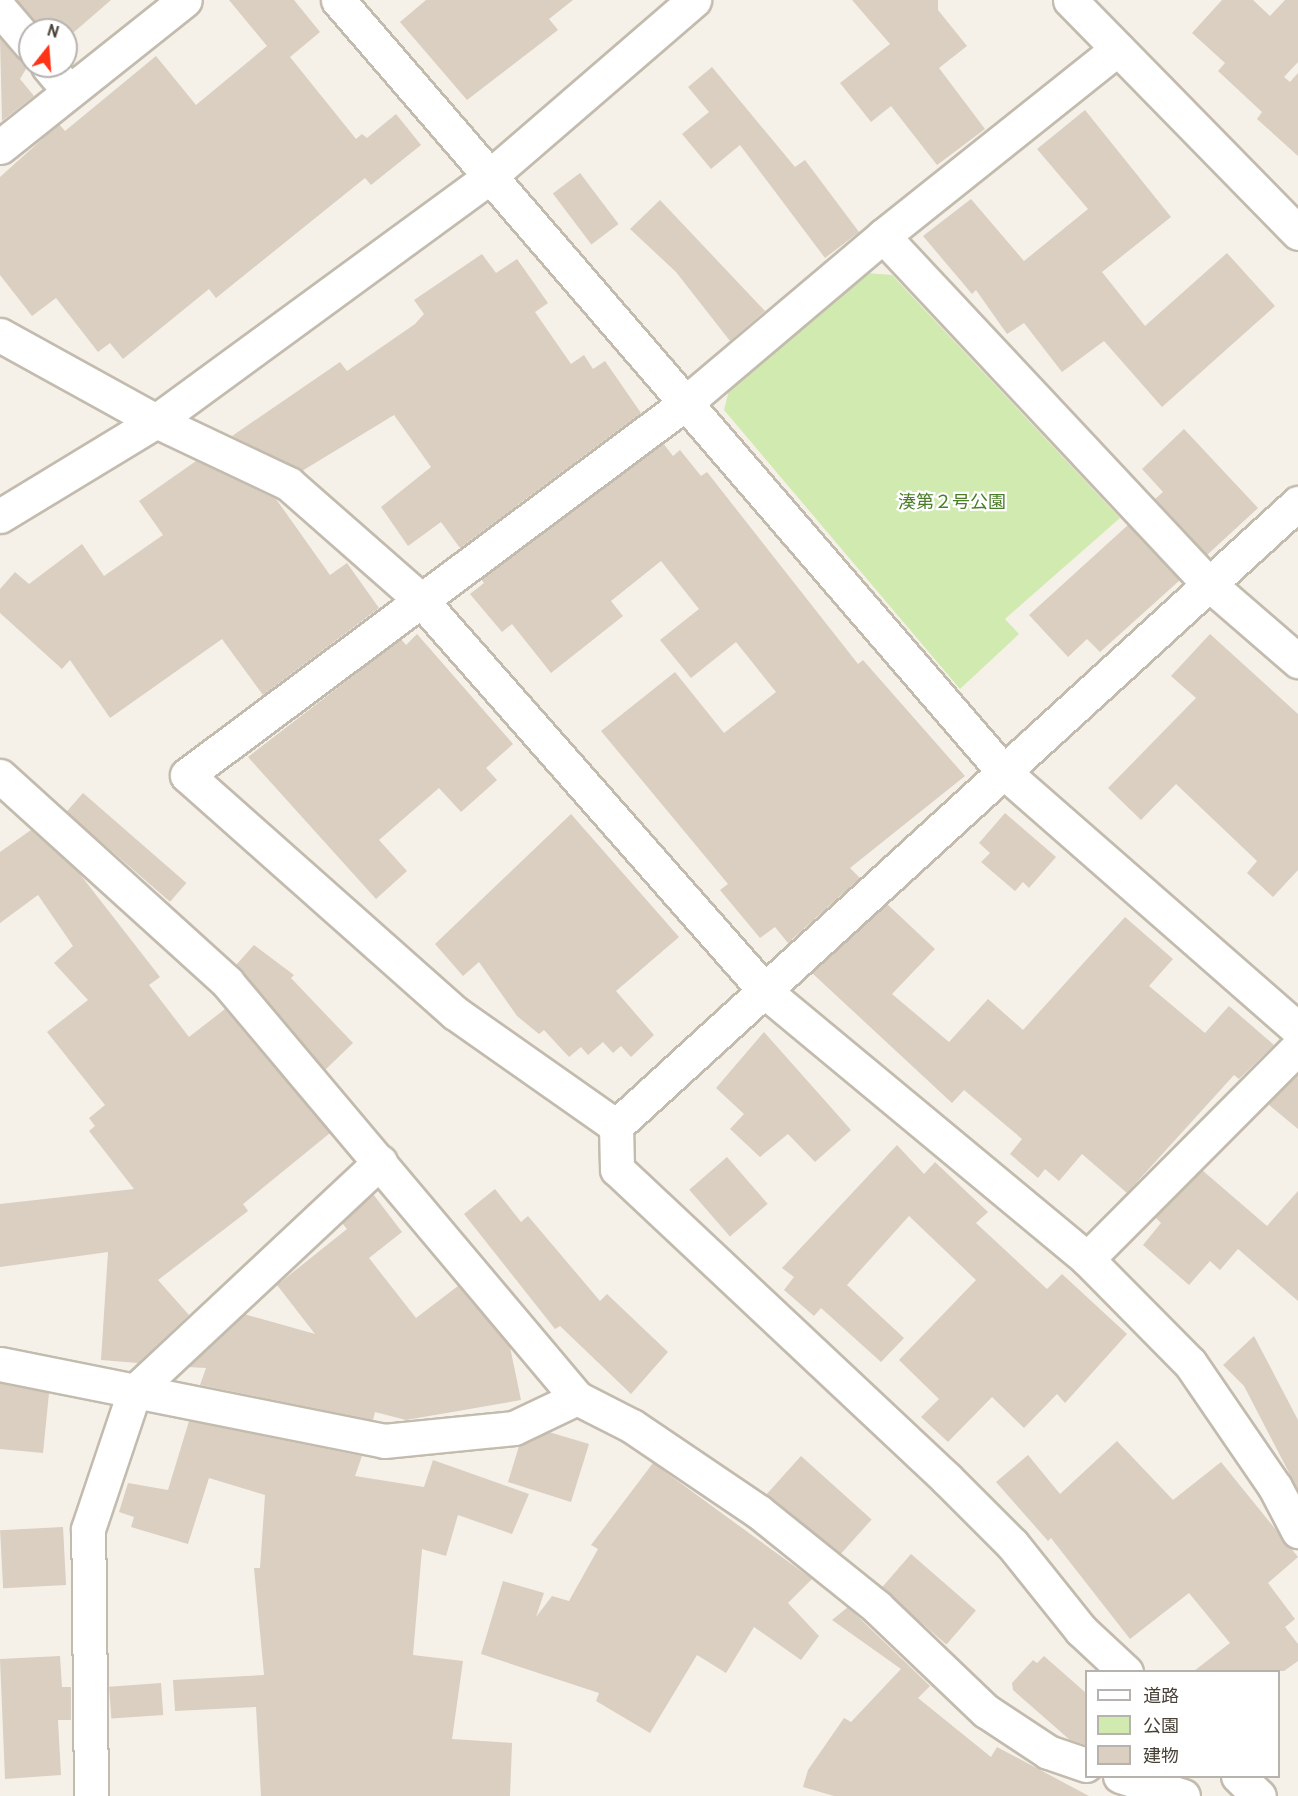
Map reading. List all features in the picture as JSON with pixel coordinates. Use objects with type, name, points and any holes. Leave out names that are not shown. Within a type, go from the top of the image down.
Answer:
[{"type":"street","points":[[0,147],[185,0]]},
{"type":"street","points":[[338,0],[683,405],[1004,772],[1298,1029]]},
{"type":"street","points":[[0,516],[156,421],[489,177],[694,0]]},
{"type":"street","points":[[1070,0],[1298,233]]},
{"type":"street","points":[[0,9],[18,30]]},
{"type":"street","points":[[616,1126],[454,1012],[187,775],[420,598],[683,405],[883,236],[1117,49]]},
{"type":"street","points":[[58,78],[69,91]]},
{"type":"street","points":[[883,236],[1209,584],[1298,661]]},
{"type":"street","points":[[0,335],[156,421],[288,484],[420,598],[767,993],[1087,1259],[1190,1364],[1275,1487],[1298,1532]]},
{"type":"street","points":[[1125,1670],[1081,1630],[1012,1544],[617,1169],[616,1126],[767,993],[1004,772],[1298,504]]},
{"type":"street","points":[[0,776],[227,982],[577,1398],[632,1426],[759,1512],[877,1607],[986,1711],[1048,1752],[1085,1765]]},
{"type":"street","points":[[1087,1259],[1298,1047]]},
{"type":"street","points":[[90,1796],[88,1529],[134,1392],[380,1162]]},
{"type":"street","points":[[0,1364],[61,1372],[134,1392],[384,1441],[514,1428],[577,1398]]},
{"type":"street","points":[[1126,1778],[1183,1796]]},
{"type":"street","points":[[1240,1778],[1259,1796]]},
{"type":"green space","name":"湊第２号公園","points":[[867,273],[892,275],[1120,518],[1005,619],[1019,634],[960,689],[724,410],[730,386]]},
{"type":"building","points":[[17,0],[111,0],[78,29],[78,18],[33,18]]},
{"type":"building","points":[[229,0],[294,0],[320,32],[290,57],[356,139],[362,134],[367,138],[396,114],[421,145],[371,185],[365,178],[216,298],[209,289],[123,359],[110,343],[98,352],[56,298],[32,316],[0,275],[0,177],[59,124],[65,131],[156,56],[196,105],[267,46]]},
{"type":"building","points":[[426,0],[573,0],[549,19],[558,30],[467,100],[400,22]]},
{"type":"building","points":[[852,0],[938,0],[938,10],[967,46],[939,68],[985,129],[937,165],[891,106],[871,122],[840,83],[890,44]]},
{"type":"building","points":[[1222,0],[1253,0],[1270,16],[1285,0],[1298,0],[1298,62],[1284,77],[1290,82],[1298,73],[1298,156],[1257,119],[1262,112],[1218,71],[1225,63],[1192,33]]},
{"type":"building","points":[[0,38],[18,58],[18,78],[21,78],[34,96],[2,121]]},
{"type":"building","points":[[712,67],[795,167],[805,160],[859,232],[825,258],[740,145],[711,169],[682,134],[709,112],[688,87]]},
{"type":"building","points":[[1085,110],[1171,217],[1102,272],[1145,326],[1227,253],[1275,306],[1162,407],[1104,341],[1062,372],[1024,323],[1007,334],[976,290],[972,294],[923,236],[971,199],[1024,261],[1088,209],[1037,149]]},
{"type":"building","points":[[580,173],[619,224],[591,245],[553,193]]},
{"type":"building","points":[[660,200],[765,311],[730,341],[676,272],[630,229]]},
{"type":"building","points":[[482,254],[496,273],[517,259],[548,303],[535,312],[571,364],[584,355],[593,369],[605,361],[641,413],[460,548],[441,522],[408,546],[381,507],[431,467],[394,415],[302,471],[232,436],[340,362],[347,371],[415,324],[424,314],[414,300]]},
{"type":"building","points":[[1184,429],[1258,508],[1207,555],[1155,499],[1163,492],[1142,469]]},
{"type":"building","points":[[663,443],[673,456],[680,450],[701,476],[707,472],[858,664],[863,660],[965,776],[850,868],[860,878],[788,943],[775,927],[760,938],[720,890],[728,884],[601,731],[675,672],[724,733],[776,692],[736,642],[691,678],[660,640],[699,609],[661,561],[611,601],[623,616],[551,673],[512,624],[502,632],[470,594],[484,583],[481,579]]},
{"type":"building","points":[[196,461],[276,499],[330,575],[347,563],[379,608],[263,695],[222,639],[110,718],[70,660],[62,669],[0,613],[0,589],[15,572],[29,584],[82,544],[104,576],[163,535],[139,501]]},
{"type":"building","points":[[1128,525],[1180,580],[1100,652],[1087,639],[1068,657],[1029,615]]},
{"type":"building","points":[[417,634],[513,744],[486,768],[497,780],[461,812],[439,788],[379,840],[407,871],[376,899],[248,757],[401,639],[406,645]]},
{"type":"building","points":[[1210,634],[1298,714],[1298,870],[1273,897],[1247,873],[1257,861],[1176,784],[1141,820],[1108,788],[1196,698],[1171,676]]},
{"type":"building","points":[[83,793],[186,883],[170,902],[67,812]]},
{"type":"building","points":[[1005,813],[1056,857],[1029,888],[1023,882],[1015,891],[981,862],[990,853],[979,843]]},
{"type":"building","points":[[571,814],[679,937],[616,991],[654,1035],[631,1057],[621,1046],[613,1053],[603,1042],[588,1055],[581,1047],[569,1057],[544,1030],[539,1034],[517,1016],[479,962],[463,976],[435,944]]},
{"type":"building","points":[[31,830],[79,873],[160,977],[149,985],[189,1037],[225,1009],[330,1133],[243,1204],[248,1211],[158,1280],[189,1315],[138,1363],[101,1360],[108,1252],[0,1267],[0,1204],[134,1189],[89,1131],[95,1126],[89,1118],[105,1105],[47,1032],[88,1000],[54,963],[73,946],[38,895],[0,923],[0,852]]},
{"type":"building","points":[[887,904],[935,949],[892,994],[949,1042],[988,999],[1023,1030],[1125,917],[1173,959],[1149,986],[1205,1033],[1229,1006],[1274,1045],[1239,1079],[1234,1075],[1127,1193],[1082,1154],[1059,1181],[1045,1169],[1038,1178],[1010,1154],[1022,1139],[964,1090],[952,1103],[812,973]]},
{"type":"building","points":[[254,945],[294,975],[291,978],[353,1043],[325,1070],[236,965]]},
{"type":"building","points":[[764,1032],[851,1130],[815,1162],[788,1134],[760,1157],[730,1129],[744,1114],[716,1088]]},
{"type":"building","points":[[1298,1074],[1298,1129],[1268,1104]]},
{"type":"building","points":[[897,1145],[924,1174],[935,1162],[988,1212],[976,1223],[1047,1289],[1062,1274],[1127,1334],[1065,1403],[1057,1394],[1024,1428],[992,1397],[948,1442],[921,1417],[939,1399],[899,1360],[976,1280],[909,1216],[847,1285],[904,1338],[881,1362],[821,1308],[814,1316],[784,1290],[794,1277],[782,1268]]},
{"type":"building","points":[[727,1157],[768,1204],[730,1237],[689,1190]]},
{"type":"building","points":[[1202,1170],[1267,1226],[1298,1191],[1298,1301],[1238,1249],[1220,1270],[1210,1261],[1189,1285],[1143,1245],[1161,1223],[1155,1217]]},
{"type":"building","points":[[495,1189],[521,1222],[528,1216],[600,1301],[607,1294],[668,1352],[631,1394],[560,1326],[555,1329],[464,1214]]},
{"type":"building","points":[[373,1194],[402,1232],[369,1258],[416,1318],[458,1286],[510,1347],[521,1400],[406,1420],[375,1412],[373,1420],[200,1385],[206,1368],[188,1367],[244,1314],[315,1334],[277,1285],[347,1229],[342,1223]]},
{"type":"building","points":[[1254,1336],[1298,1420],[1298,1490],[1244,1386],[1223,1365]]},
{"type":"building","points":[[0,1383],[49,1393],[43,1453],[0,1449]]},
{"type":"building","points":[[189,1421],[362,1456],[355,1476],[424,1487],[433,1460],[529,1494],[512,1534],[458,1515],[446,1556],[422,1549],[413,1655],[463,1661],[452,1739],[512,1743],[510,1796],[261,1796],[256,1707],[175,1711],[173,1680],[264,1675],[254,1568],[260,1568],[265,1495],[209,1478],[188,1544],[131,1527],[134,1517],[119,1512],[128,1483],[168,1490]]},
{"type":"building","points":[[549,1432],[589,1444],[571,1502],[508,1482],[519,1446]]},
{"type":"building","points":[[1117,1441],[1173,1500],[1221,1462],[1298,1557],[1268,1583],[1295,1619],[1285,1627],[1298,1644],[1298,1661],[1284,1671],[1195,1670],[1230,1643],[1189,1593],[1130,1639],[1051,1538],[1048,1541],[996,1482],[1028,1455],[1060,1494]]},
{"type":"building","points":[[801,1456],[872,1520],[837,1558],[766,1495]]},
{"type":"building","points":[[653,1463],[812,1579],[788,1603],[819,1636],[801,1660],[754,1627],[726,1673],[697,1655],[650,1733],[596,1701],[599,1693],[481,1654],[503,1581],[544,1593],[536,1617],[552,1596],[569,1601],[598,1549],[591,1545]]},
{"type":"building","points":[[63,1527],[66,1585],[3,1588],[0,1530]]},
{"type":"building","points":[[911,1554],[976,1610],[946,1644],[881,1588]]},
{"type":"building","points":[[848,1607],[930,1686],[918,1698],[991,1757],[997,1747],[1089,1796],[834,1796],[803,1787],[808,1770],[844,1718],[851,1722],[901,1669],[832,1620]]},
{"type":"building","points":[[60,1656],[62,1687],[71,1687],[71,1720],[58,1720],[61,1775],[5,1779],[0,1659]]},
{"type":"building","points":[[1044,1656],[1085,1692],[1085,1745],[1070,1740],[1013,1690],[1012,1683],[1033,1660],[1037,1663]]},
{"type":"building","points":[[161,1683],[163,1715],[111,1719],[109,1687]]}]
